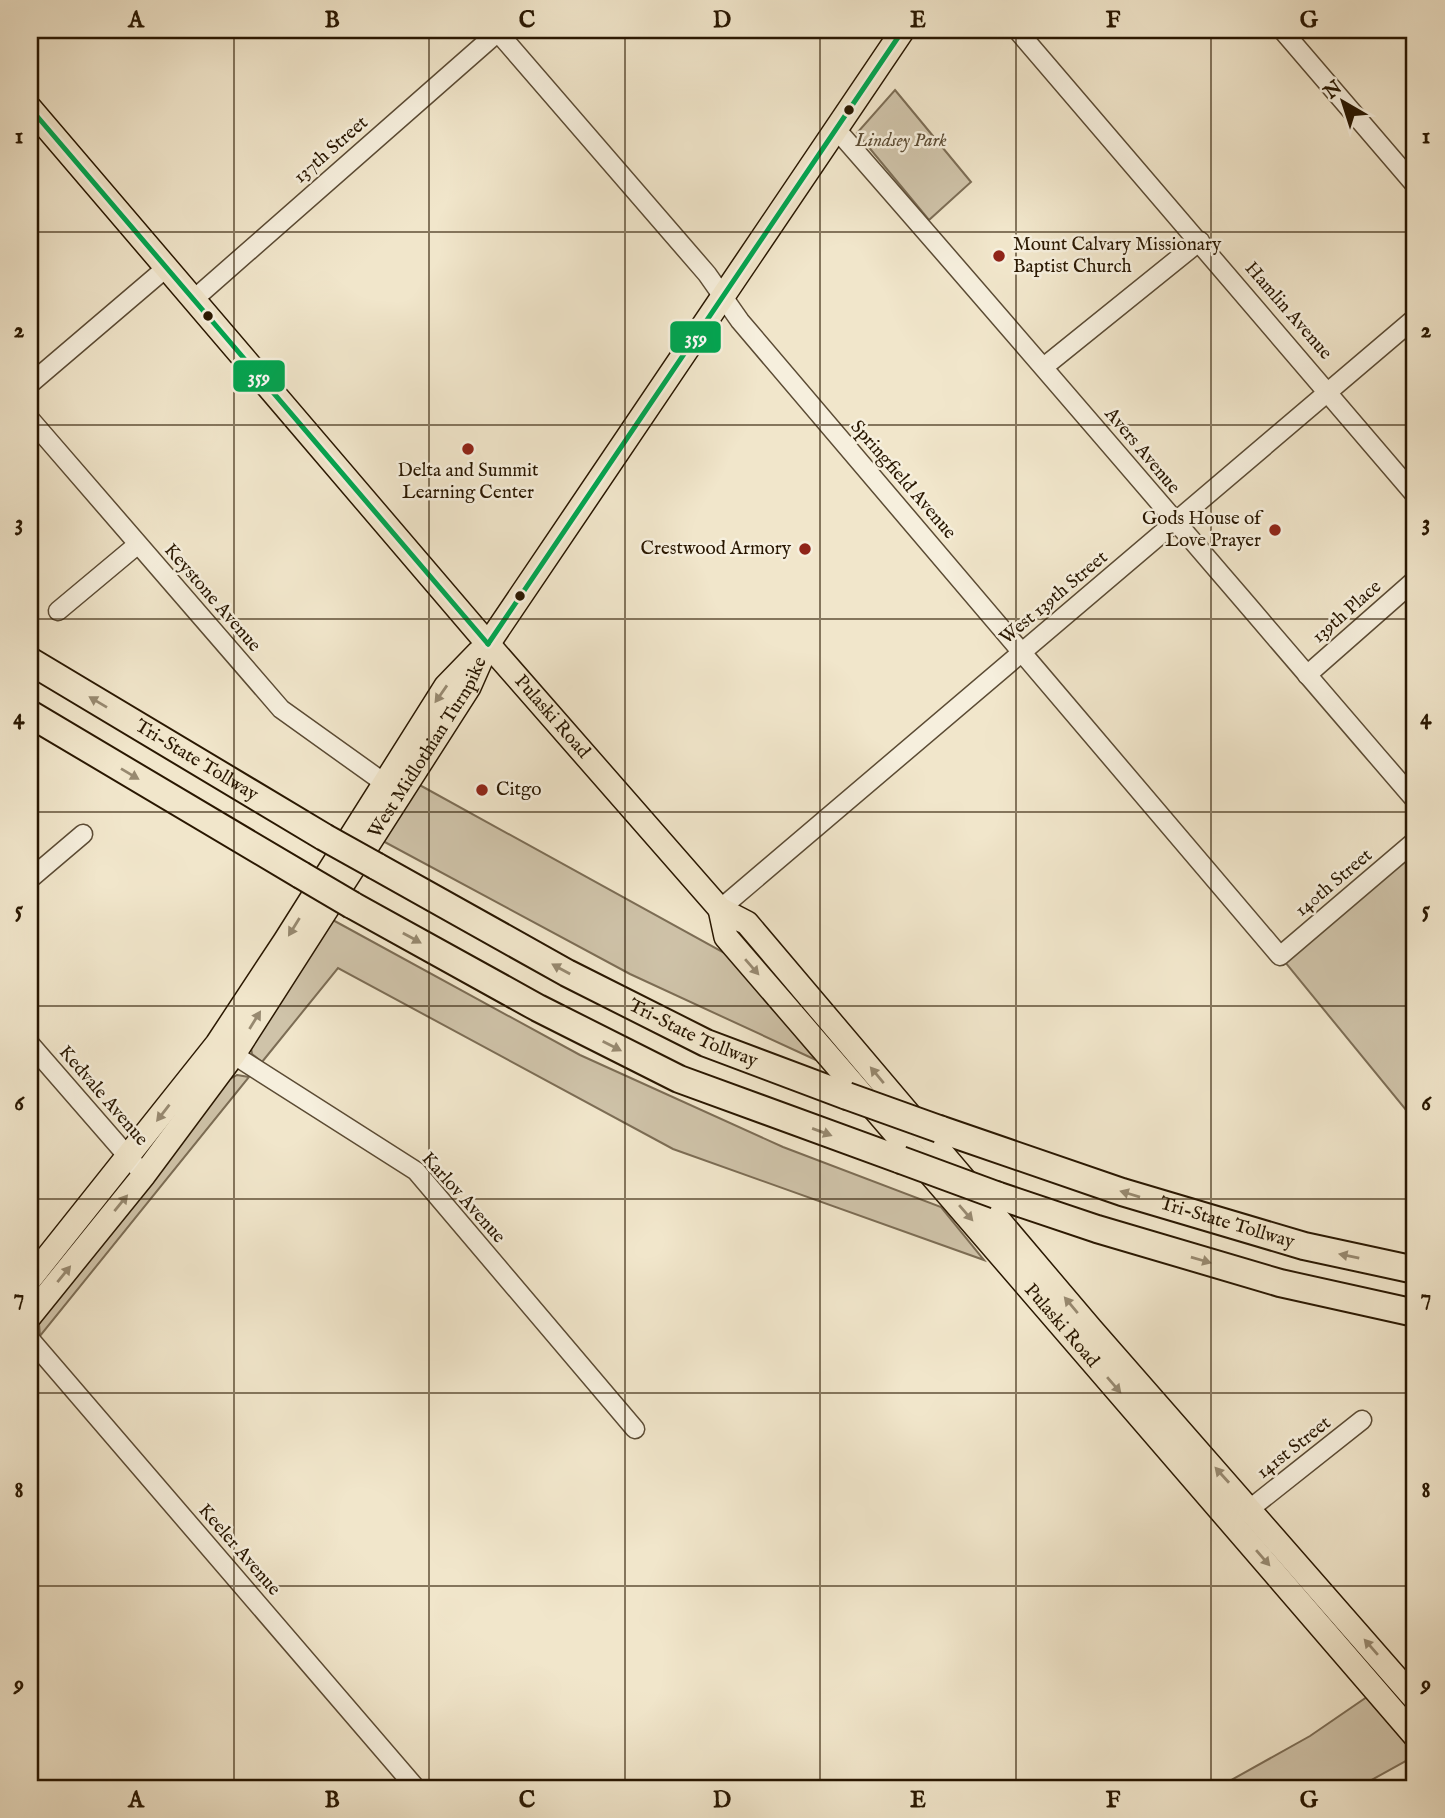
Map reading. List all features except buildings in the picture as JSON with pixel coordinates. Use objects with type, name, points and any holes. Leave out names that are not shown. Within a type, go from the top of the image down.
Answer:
[{"type":"highway","name":"Tri-State Tollway","points":[[30,661],[324,837],[567,973],[706,1043],[846,1096],[1122,1192],[1304,1246],[1415,1270]]},
{"type":"highway","points":[[30,714],[352,905],[538,1008],[679,1079],[996,1195],[1097,1229],[1280,1283],[1415,1313]]},
{"type":"main road","points":[[488,644],[903,30]]},
{"type":"main road","name":"Pulaski Road","points":[[30,108],[488,644],[720,909],[747,923],[1091,1329],[1251,1508],[1415,1699]]},
{"type":"main road","name":"West Midlothian Turnpike","points":[[30,1279],[128,1157],[225,1049],[285,941],[383,782],[446,686],[488,644]]},
{"type":"main road","name":"West Midlothian Turnpike","points":[[30,1316],[144,1175],[225,1049],[469,687],[488,644]]},
{"type":"main road","name":"Pulaski Road","points":[[720,909],[726,937],[1415,1736]]},
{"type":"street","name":"Hamlin Avenue","points":[[1017,30],[1329,391],[1415,495]]},
{"type":"street","points":[[1282,30],[1415,185]]},
{"type":"street","name":"Springfield Avenue","points":[[497,31],[707,274],[740,321],[1280,957]]},
{"type":"street","name":"137th Street","points":[[193,300],[497,31]]},
{"type":"street","name":"Avers Avenue","points":[[836,129],[1045,366],[1175,522],[1415,800]]},
{"type":"street","points":[[1045,366],[1200,241]]},
{"type":"street","points":[[30,384],[166,268]]},
{"type":"street","name":"West 139th Street","points":[[720,909],[1415,318]]},
{"type":"street","name":"Keystone Avenue","points":[[30,419],[281,709],[383,782]]},
{"type":"street","points":[[58,611],[137,545]]},
{"type":"street","name":"139th Place","points":[[1307,675],[1415,580]]},
{"type":"street","points":[[30,879],[83,834]]},
{"type":"street","name":"140th Street","points":[[1280,957],[1415,841]]},
{"type":"street","name":"Kedvale Avenue","points":[[30,1044],[144,1175]]},
{"type":"street","name":"Karlov Avenue","points":[[225,1049],[416,1171],[635,1429]]},
{"type":"street","name":"Keeler Avenue","points":[[30,1339],[416,1788]]},
{"type":"street","name":"141st Street","points":[[1251,1508],[1362,1420]]},
{"type":"green space","name":"Lindsey Park","points":[[895,90],[971,182],[929,220],[857,133]]},
{"type":"green space","points":[[416,783],[730,956],[816,1060],[630,974],[381,840]]},
{"type":"green space","points":[[1415,841],[1415,1121],[1280,956]]},
{"type":"green space","points":[[331,919],[580,1055],[783,1147],[941,1207],[984,1260],[673,1149],[338,968],[262,1062],[252,1054],[251,1048]]},
{"type":"green space","points":[[237,1075],[249,1077],[40,1336],[39,1324],[46,1312],[225,1082]]},
{"type":"green space","points":[[1415,1664],[1415,1756],[1357,1788],[1217,1788],[1310,1736]]},
{"type":"transit line","name":"359","points":[[488,644],[903,30]]},
{"type":"transit line","name":"359","points":[[30,108],[488,644]]},
{"type":"place","name":"Mount Calvary Missionary Baptist Church","points":[[999,256]]},
{"type":"place","name":"Delta and Summit Learning Center","points":[[468,449]]},
{"type":"place","name":"Gods House of Love Prayer","points":[[1275,530]]},
{"type":"place","name":"Crestwood Armory","points":[[805,549]]},
{"type":"place","name":"Citgo","points":[[482,790]]}]
